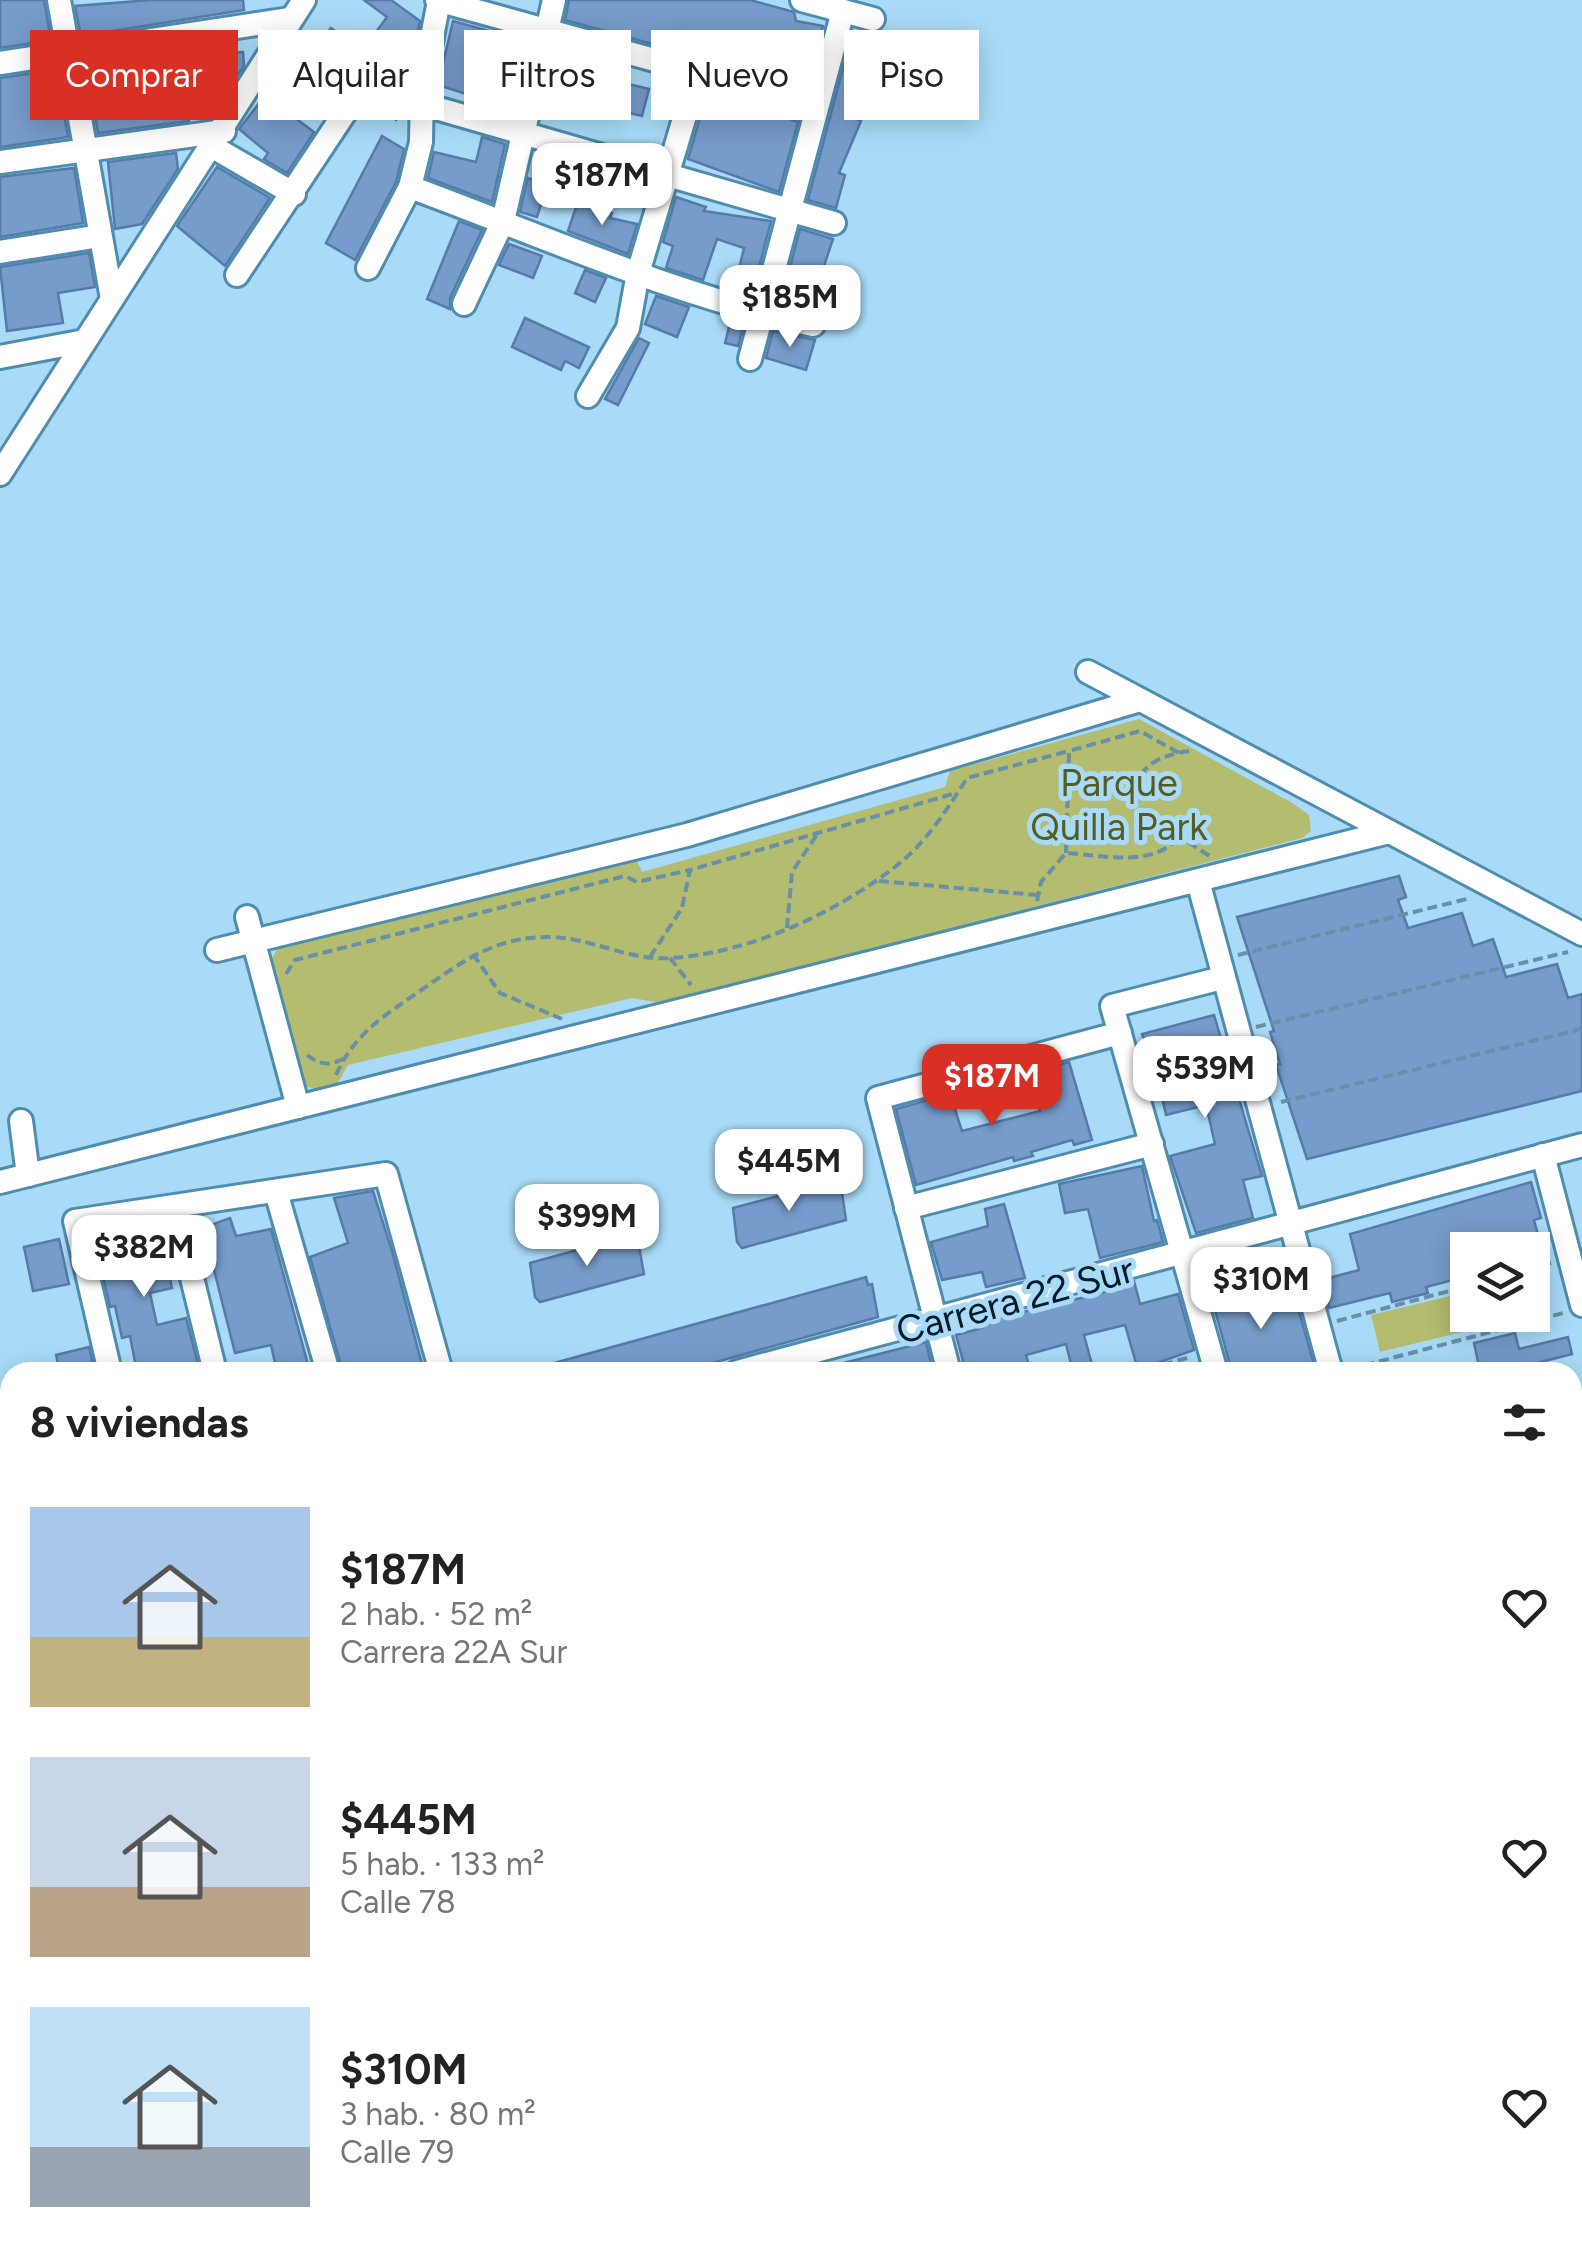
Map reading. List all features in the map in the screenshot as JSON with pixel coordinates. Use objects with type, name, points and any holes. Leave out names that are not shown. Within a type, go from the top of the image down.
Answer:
[{"type":"street","points":[[59,0],[64,30]]},
{"type":"street","points":[[464,304],[503,221],[554,0]]},
{"type":"street","points":[[802,0],[873,19]]},
{"type":"street","points":[[433,30],[438,1],[651,58]]},
{"type":"street","points":[[185,30],[297,9]]},
{"type":"street","points":[[2,470],[219,139],[297,9]]},
{"type":"street","points":[[824,80],[843,11]]},
{"type":"street","points":[[0,64],[30,59]]},
{"type":"street","points":[[444,110],[834,223]]},
{"type":"street","points":[[80,120],[112,299]]},
{"type":"street","points":[[237,275],[341,120]]},
{"type":"street","points":[[368,268],[410,186],[421,120]]},
{"type":"street","points":[[588,396],[628,328],[638,273],[684,120]]},
{"type":"street","points":[[750,359],[813,120]]},
{"type":"street","points":[[0,162],[85,148],[219,139],[294,194]]},
{"type":"street","points":[[410,186],[638,273],[762,314],[813,325]]},
{"type":"street","points":[[0,252],[100,236]]},
{"type":"street","points":[[0,357],[85,341]]},
{"type":"street","points":[[1088,672],[1582,934]]},
{"type":"street","points":[[217,950],[686,834],[1140,700]]},
{"type":"street","points":[[0,1182],[1390,832]]},
{"type":"street","points":[[1198,881],[1236,1032],[1332,1362]]},
{"type":"street","points":[[247,916],[298,1107]]},
{"type":"street","points":[[1213,1362],[1112,1006],[1220,969]]},
{"type":"street","points":[[946,1362],[878,1098],[1120,1033]]},
{"type":"street","points":[[21,1120],[28,1175]]},
{"type":"street","points":[[906,1208],[1152,1144]]},
{"type":"street","name":"Carrera 22 Sur","points":[[828,1361],[936,1322],[1293,1221],[1582,1145]]},
{"type":"street","points":[[1543,1155],[1573,1309]]},
{"type":"street","points":[[108,1362],[75,1221],[386,1174],[439,1362]]},
{"type":"street","points":[[276,1192],[325,1362]]},
{"type":"street","points":[[175,1208],[213,1362]]},
{"type":"path","points":[[324,1101],[354,1042],[394,1006],[472,954],[496,943],[552,937],[670,958],[787,928],[874,881],[920,844],[967,778],[1140,731],[1179,752]]},
{"type":"path","points":[[1226,746],[1160,757],[1138,774],[1136,798],[1139,810],[1230,873]]},
{"type":"path","points":[[1039,921],[1037,895],[1041,882],[1066,853],[1070,751]]},
{"type":"path","points":[[288,986],[285,970],[294,960],[626,876],[636,882],[690,870],[958,792]]},
{"type":"path","points":[[787,928],[792,872],[818,833]]},
{"type":"path","points":[[1066,853],[1160,854],[1180,835]]},
{"type":"path","points":[[650,957],[682,908],[690,870]]},
{"type":"path","points":[[874,881],[1037,895]]},
{"type":"path","points":[[1220,969],[1500,891]]},
{"type":"path","points":[[1236,1032],[1582,948]]},
{"type":"path","points":[[472,954],[500,993],[567,1020]]},
{"type":"path","points":[[670,958],[683,979],[713,1003]]},
{"type":"path","points":[[1259,1108],[1582,1029]]},
{"type":"path","points":[[301,1040],[307,1056],[318,1064],[332,1065],[343,1059]]},
{"type":"path","points":[[1319,1326],[1450,1291]]},
{"type":"path","points":[[1373,1362],[1573,1309]]},
{"type":"green space","name":"Parque Quilla Park","points":[[1139,719],[1294,804],[1309,815],[1311,831],[1302,838],[661,1003],[632,998],[348,1065],[336,1086],[319,1090],[305,1086],[270,962],[277,949],[636,859],[642,872],[945,787],[950,771]]},
{"type":"green space","points":[[1450,1296],[1450,1332],[1462,1332],[1380,1352],[1371,1315]]},
{"type":"building","points":[[0,0],[44,0],[49,30],[30,30],[30,43],[0,48]]},
{"type":"building","points":[[151,0],[243,0],[244,10],[119,30],[80,30],[75,6]]},
{"type":"building","points":[[364,0],[391,0],[420,21],[418,30],[378,30],[387,17]]},
{"type":"building","points":[[569,0],[750,0],[794,12],[796,21],[823,26],[822,30],[651,30],[651,44],[631,38],[631,30],[601,30],[565,20]]},
{"type":"building","points":[[453,21],[486,30],[464,30],[464,93],[444,87],[444,59]]},
{"type":"building","points":[[238,52],[243,52],[244,66],[238,75]]},
{"type":"building","points":[[844,65],[844,120],[861,121],[839,173],[845,175],[836,208],[808,200]]},
{"type":"building","points":[[30,74],[30,120],[65,120],[68,137],[0,147],[0,78]]},
{"type":"building","points":[[631,85],[649,89],[642,116],[631,113]]},
{"type":"building","points":[[258,105],[258,120],[298,120],[314,132],[287,173],[264,159],[268,153],[239,129]]},
{"type":"building","points":[[96,120],[189,121],[98,133]]},
{"type":"building","points":[[699,120],[798,122],[779,192],[688,159]]},
{"type":"building","points":[[382,136],[404,149],[396,182],[355,260],[326,243]]},
{"type":"building","points":[[482,137],[505,144],[492,202],[428,178],[434,152],[476,162]]},
{"type":"building","points":[[176,153],[178,169],[142,224],[115,229],[108,162]]},
{"type":"building","points":[[217,167],[270,198],[225,266],[177,226]]},
{"type":"building","points":[[543,167],[558,173],[552,188],[547,186],[537,217],[520,212],[528,178],[537,181]]},
{"type":"building","points":[[74,168],[83,223],[0,237],[0,177]]},
{"type":"building","points":[[676,197],[706,207],[704,211],[771,221],[752,294],[734,289],[744,248],[717,239],[703,280],[666,268],[673,246],[663,242]]},
{"type":"building","points":[[578,201],[612,213],[610,218],[637,224],[628,254],[568,231]]},
{"type":"building","points":[[459,221],[482,230],[450,298],[450,309],[427,299]]},
{"type":"building","points":[[800,229],[833,239],[823,269],[811,266],[803,307],[781,302]]},
{"type":"building","points":[[509,244],[542,256],[533,278],[499,265]]},
{"type":"building","points":[[89,253],[95,287],[58,293],[63,323],[7,331],[0,267]]},
{"type":"building","points":[[585,270],[606,278],[595,302],[575,293]]},
{"type":"building","points":[[656,296],[689,307],[677,337],[645,324]]},
{"type":"building","points":[[525,318],[589,347],[579,368],[565,361],[561,370],[512,347]]},
{"type":"building","points":[[731,319],[744,323],[738,346],[725,343]]},
{"type":"building","points":[[773,331],[815,340],[806,370],[766,358]]},
{"type":"building","points":[[639,338],[649,343],[618,405],[605,399]]},
{"type":"building","points":[[1399,876],[1406,897],[1398,900],[1408,928],[1462,913],[1473,946],[1493,939],[1506,977],[1557,964],[1568,998],[1582,994],[1582,1091],[1307,1159],[1276,1065],[1280,1064],[1270,1032],[1274,1031],[1237,917]]},
{"type":"building","points":[[1214,1015],[1262,1176],[1243,1180],[1253,1218],[1196,1233],[1170,1156],[1215,1144],[1206,1105],[1166,1115],[1160,1088],[1151,1090],[1146,1071],[1156,1069],[1142,1034]]},
{"type":"building","points":[[1069,1062],[1092,1140],[1074,1145],[1072,1140],[1031,1152],[1033,1156],[1014,1161],[1013,1157],[916,1185],[896,1109],[950,1094],[962,1131],[1040,1111],[1031,1072]]},
{"type":"building","points":[[1142,1166],[1154,1221],[1157,1220],[1163,1242],[1100,1258],[1088,1209],[1065,1213],[1059,1184]]},
{"type":"building","points":[[835,1181],[836,1188],[841,1186],[846,1220],[742,1248],[737,1242],[733,1208]]},
{"type":"building","points":[[1531,1182],[1541,1218],[1534,1220],[1537,1232],[1450,1232],[1450,1281],[1426,1287],[1428,1293],[1392,1302],[1390,1293],[1329,1308],[1325,1279],[1359,1270],[1350,1234]]},
{"type":"building","points":[[373,1191],[421,1362],[340,1362],[310,1257],[348,1243],[334,1198]]},
{"type":"building","points":[[1004,1204],[1025,1278],[986,1287],[982,1272],[942,1280],[931,1242],[988,1226],[985,1209]]},
{"type":"building","points":[[230,1218],[236,1236],[271,1229],[307,1362],[275,1362],[271,1345],[235,1353],[212,1262],[208,1263],[197,1230]]},
{"type":"building","points":[[160,1230],[172,1288],[150,1293],[157,1325],[186,1318],[197,1362],[135,1362],[130,1336],[122,1338],[115,1306],[110,1307],[96,1233]]},
{"type":"building","points":[[632,1235],[634,1242],[638,1241],[644,1274],[540,1302],[535,1297],[530,1263]]},
{"type":"building","points":[[59,1239],[69,1284],[33,1291],[24,1247]]},
{"type":"building","points":[[866,1277],[868,1285],[872,1284],[878,1317],[716,1362],[558,1362]]},
{"type":"building","points":[[1253,1278],[1261,1309],[1296,1301],[1313,1362],[1229,1362],[1210,1292]]},
{"type":"building","points":[[1134,1281],[1140,1304],[1178,1294],[1194,1350],[1160,1362],[1136,1362],[1125,1325],[1084,1335],[1091,1362],[1070,1362],[1066,1344],[1026,1355],[1028,1362],[963,1362],[956,1335],[982,1328],[981,1322],[1098,1294]]},
{"type":"building","points":[[1515,1333],[1519,1349],[1568,1337],[1572,1354],[1541,1362],[1478,1362],[1474,1343]]},
{"type":"building","points":[[926,1342],[931,1362],[848,1362]]},
{"type":"building","points":[[89,1347],[93,1362],[58,1362],[56,1355]]}]
